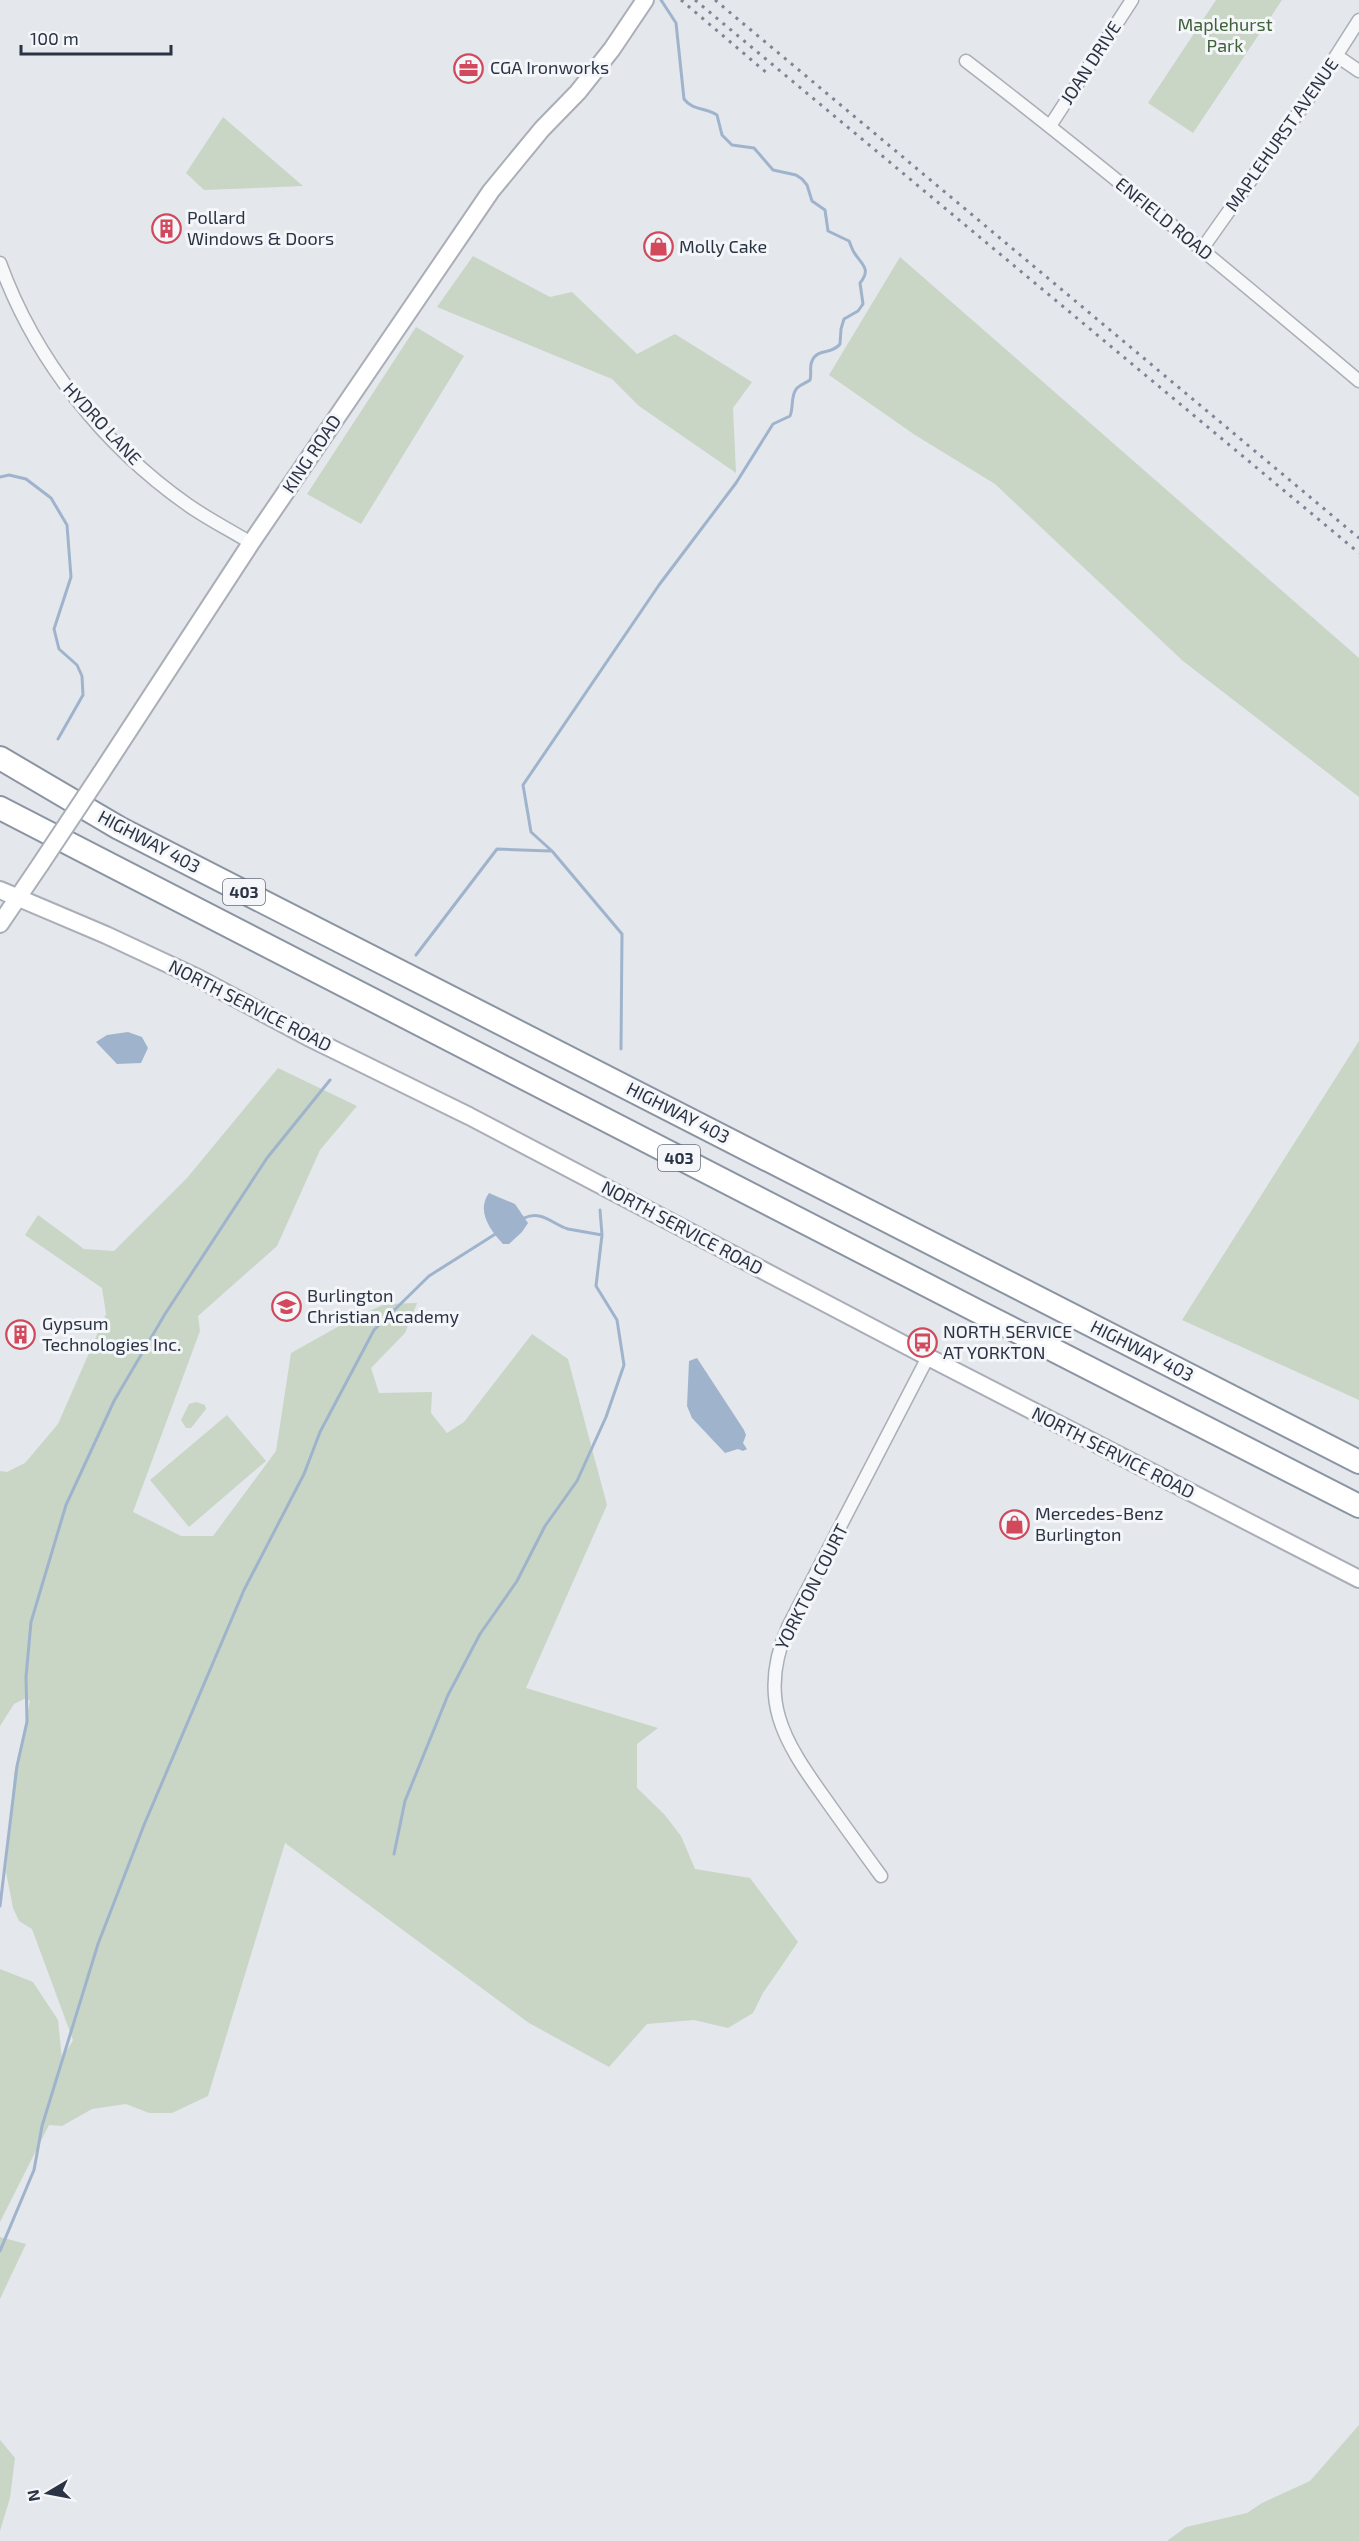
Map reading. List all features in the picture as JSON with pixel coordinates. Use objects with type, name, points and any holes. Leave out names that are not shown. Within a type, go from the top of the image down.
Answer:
[{"type":"highway","name":"HIGHWAY 403","points":[[0,758],[119,828],[1359,1462]]},
{"type":"highway","points":[[0,772],[119,828]]},
{"type":"highway","name":"HIGHWAY 403","points":[[0,808],[1359,1506]]},
{"type":"street","name":"KING ROAD","points":[[0,924],[251,543],[493,188],[542,129],[578,92],[612,49],[645,0]]},
{"type":"street","name":"JOAN DRIVE","points":[[1050,126],[1132,0]]},
{"type":"street","name":"MAPLEHURST AVENUE","points":[[1202,249],[1337,56],[1359,20]]},
{"type":"street","points":[[1337,56],[1359,71]]},
{"type":"street","name":"ENFIELD ROAD","points":[[966,62],[1050,126],[1202,249],[1359,381]]},
{"type":"street","name":"HYDRO LANE","points":[[0,263],[13,299],[60,378],[101,428],[141,467],[189,505],[251,543]]},
{"type":"street","name":"NORTH SERVICE ROAD","points":[[0,890],[106,935],[198,978],[469,1116],[928,1357],[1359,1579]]},
{"type":"street","name":"YORKTON COURT","points":[[881,1876],[796,1758],[782,1728],[774,1697],[773,1673],[778,1650],[788,1627],[928,1357]]},
{"type":"green space","name":"Maplehurst Park","points":[[1216,0],[1282,0],[1193,133],[1148,103]]},
{"type":"green space","points":[[223,117],[303,186],[204,190],[186,173]]},
{"type":"green space","points":[[473,256],[550,297],[572,292],[637,354],[675,334],[752,382],[733,408],[736,473],[639,406],[612,379],[437,307]]},
{"type":"green space","points":[[900,257],[1359,658],[1359,797],[1183,661],[995,484],[915,435],[829,375]]},
{"type":"green space","points":[[416,327],[464,356],[361,524],[307,494]]},
{"type":"green space","points":[[1359,1041],[1359,1400],[1182,1320]]},
{"type":"green space","points":[[278,1068],[357,1106],[320,1150],[277,1246],[198,1316],[200,1331],[133,1512],[181,1536],[213,1536],[276,1451],[291,1353],[350,1320],[385,1304],[417,1303],[405,1333],[371,1368],[379,1393],[432,1392],[431,1413],[447,1433],[464,1422],[532,1334],[568,1359],[607,1505],[526,1688],[658,1728],[637,1744],[637,1788],[664,1814],[681,1836],[695,1869],[750,1878],[798,1942],[763,1993],[753,2013],[728,2028],[694,2020],[647,2024],[609,2067],[529,2023],[285,1843],[208,2096],[172,2113],[149,2113],[126,2104],[92,2109],[62,2126],[49,2125],[0,2222],[0,1969],[33,1982],[58,2020],[62,2059],[73,2040],[32,1929],[19,1921],[13,1908],[6,1872],[14,1774],[30,1701],[26,1698],[14,1704],[0,1726],[0,1471],[7,1472],[25,1463],[58,1424],[106,1314],[102,1288],[25,1235],[38,1215],[84,1249],[114,1251],[187,1178]]},
{"type":"green space","points":[[196,1402],[205,1405],[206,1409],[191,1428],[186,1428],[181,1420],[189,1404]]},
{"type":"green space","points":[[227,1415],[266,1461],[189,1527],[150,1480]]},
{"type":"green space","points":[[0,2237],[26,2244],[0,2299]]},
{"type":"green space","points":[[1359,2425],[1359,2541],[1167,2541],[1186,2527],[1247,2513],[1262,2503],[1310,2481]]},
{"type":"green space","points":[[0,2440],[15,2458],[10,2498],[0,2531]]},
{"type":"water","points":[[128,1032],[142,1037],[148,1048],[141,1063],[117,1064],[96,1042],[107,1035]]},
{"type":"water","points":[[489,1193],[515,1204],[528,1223],[509,1244],[503,1244],[486,1220],[484,1207]]},
{"type":"water","points":[[697,1358],[744,1430],[746,1435],[743,1443],[747,1449],[725,1453],[692,1418],[687,1406],[689,1361]]},
{"type":"waterway","points":[[621,1049],[622,934],[552,851],[531,832],[523,785],[659,585],[736,483],[773,424],[790,416],[795,391],[810,380],[814,357],[840,344],[844,319],[858,311],[863,304],[860,283],[865,275],[863,265],[849,241],[828,231],[825,210],[812,201],[807,185],[802,179],[796,175],[773,170],[754,148],[732,145],[722,135],[717,115],[695,107],[684,99],[676,23],[661,0]]},
{"type":"waterway","points":[[0,477],[9,475],[26,479],[51,498],[67,525],[71,577],[54,629],[59,649],[77,665],[82,676],[83,695],[58,739]]},
{"type":"waterway","points":[[416,955],[497,849],[550,851]]},
{"type":"waterway","points":[[0,1906],[17,1766],[27,1722],[26,1677],[31,1622],[66,1505],[114,1401],[165,1314],[267,1158],[330,1080]]},
{"type":"waterway","points":[[394,1854],[405,1801],[448,1695],[480,1634],[517,1581],[545,1526],[577,1481],[606,1417],[624,1365],[617,1320],[596,1286],[602,1235],[600,1210]]},
{"type":"waterway","points":[[524,1218],[542,1217],[568,1229],[602,1235]]},
{"type":"waterway","points":[[0,2251],[34,2170],[42,2126],[98,1944],[144,1825],[244,1590],[304,1474],[320,1432],[374,1330],[429,1276],[497,1233]]},
{"type":"railway","points":[[681,0],[768,74]]},
{"type":"railway","points":[[695,0],[1359,553]]},
{"type":"railway","points":[[715,0],[1359,538]]},
{"type":"place","name":"CGA Ironworks","points":[[469,68]]},
{"type":"place","name":"Pollard Windows & Doors","points":[[166,228]]},
{"type":"place","name":"Molly Cake","points":[[658,247]]},
{"type":"place","name":"Burlington Christian Academy","points":[[286,1306]]},
{"type":"place","name":"Gypsum Technologies Inc.","points":[[21,1334]]},
{"type":"place","name":"NORTH SERVICE AT YORKTON","points":[[922,1342]]},
{"type":"place","name":"Mercedes-Benz Burlington","points":[[1014,1524]]}]
